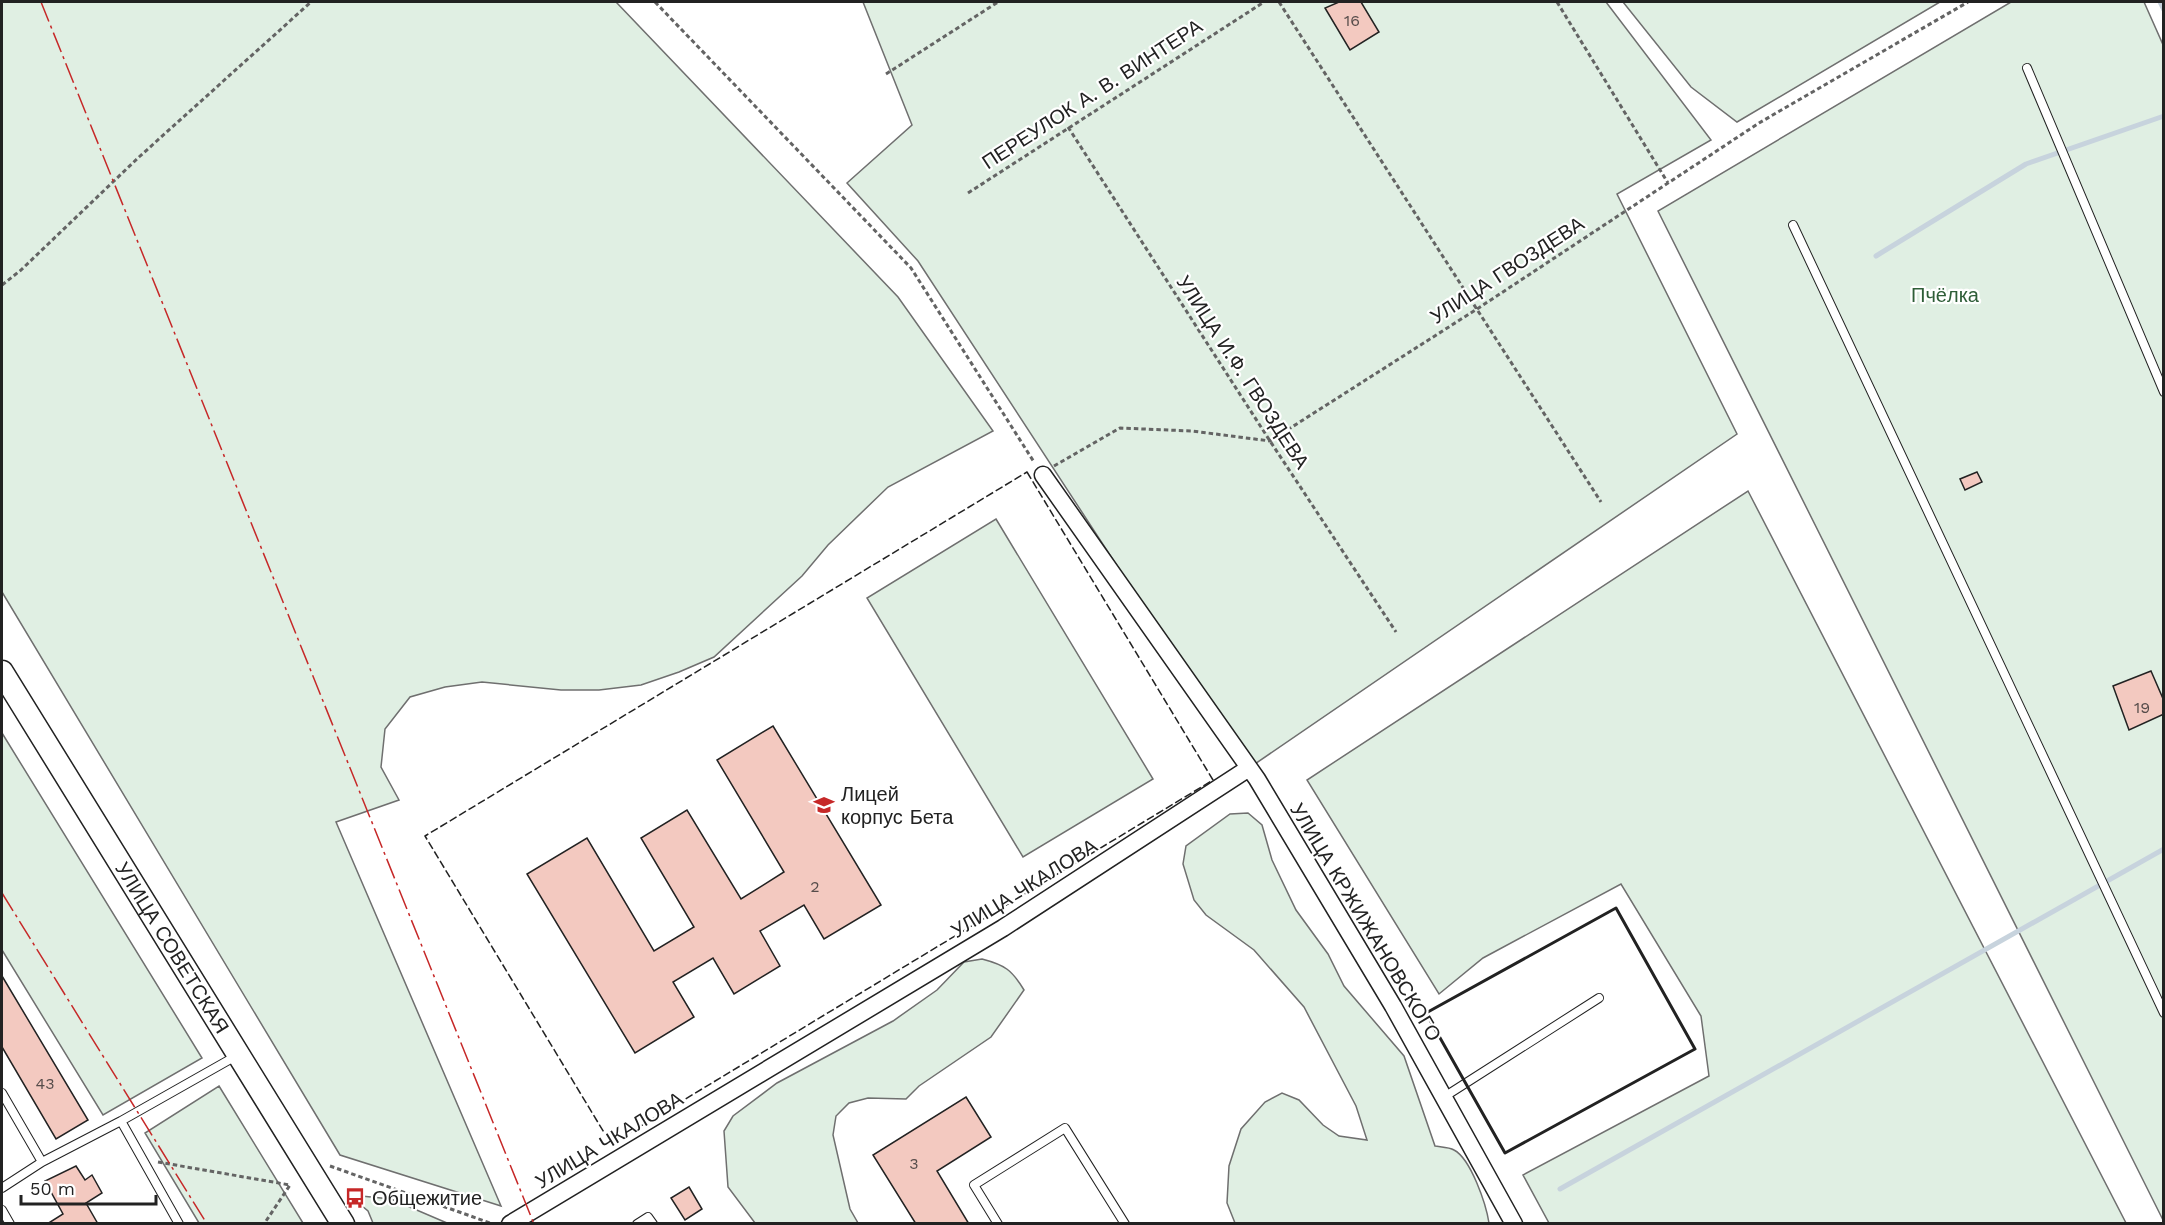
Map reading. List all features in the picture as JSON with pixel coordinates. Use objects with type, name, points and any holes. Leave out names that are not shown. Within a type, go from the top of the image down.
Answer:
[{"type":"street","points":[[1043,475],[1250,768]]},
{"type":"street","name":"УЛИЦА СОВЕТСКАЯ","points":[[2,675],[343,1224]]},
{"type":"street","name":"УЛИЦА КРЖИЖАНОВСКОГО","points":[[1250,768],[1393,1006],[1514,1224]]},
{"type":"street","name":"УЛИЦА ЧКАЛОВА","points":[[510,1224],[1003,928],[1250,768]]},
{"type":"lane","points":[[2027,68],[2163,392]]},
{"type":"lane","points":[[1792,225],[2163,1013]]},
{"type":"lane","points":[[1444,1097],[1599,998]]},
{"type":"lane","points":[[2,1188],[42,1162],[121,1121],[238,1055]]},
{"type":"lane","points":[[2,1093],[42,1162]]},
{"type":"lane","points":[[121,1121],[179,1224]]},
{"type":"lane","points":[[998,1224],[974,1185],[1065,1128],[1125,1224]]},
{"type":"lane","points":[[2,1210],[10,1224]]},
{"type":"lane","points":[[637,1224],[648,1216],[652,1224]]},
{"type":"path","points":[[2,285],[21,270],[139,157],[311,2]]},
{"type":"path","points":[[655,2],[911,268],[1043,475],[1058,463],[1120,428],[1192,431],[1270,441]]},
{"type":"path","points":[[886,74],[998,2]]},
{"type":"path","name":"ПЕРЕУЛОК А. В. ВИНТЕРА","points":[[968,193],[1264,2]]},
{"type":"path","points":[[1280,2],[1601,502]]},
{"type":"path","points":[[1557,2],[1668,183]]},
{"type":"path","name":"УЛИЦА ГВОЗДЕВА","points":[[1270,441],[1477,309],[1759,123],[1968,2]]},
{"type":"path","name":"УЛИЦА И.Ф. ГВОЗДЕВА","points":[[1068,127],[1396,632]]},
{"type":"path","points":[[141,1159],[290,1185],[264,1224]]},
{"type":"path","points":[[326,1164],[492,1224]]},
{"type":"green space","points":[[2,2],[616,2],[898,297],[993,431],[888,487],[828,545],[802,576],[714,657],[641,685],[599,690],[561,690],[482,682],[445,687],[410,697],[385,729],[381,767],[399,800],[336,822],[501,1206],[340,1155],[2,592]]},
{"type":"green space","points":[[863,2],[1606,2],[1711,140],[1617,194],[1737,434],[1249,768],[918,261],[847,183],[912,125]]},
{"type":"green space","points":[[1623,2],[1940,2],[1737,122],[1691,87]]},
{"type":"green space","name":"Пчёлка","points":[[2011,2],[2144,2],[2164,47],[2163,1220],[1658,211]]},
{"type":"green space","points":[[1748,491],[2126,1223],[1549,1223],[1523,1175],[1709,1076],[1701,1016],[1621,884],[1483,958],[1439,994],[1307,780]]},
{"type":"green space","points":[[996,519],[1153,779],[1023,857],[867,598]]},
{"type":"green space","points":[[2,733],[202,1058],[103,1115],[2,950]]},
{"type":"green space","points":[[1248,813],[1262,825],[1272,860],[1296,910],[1328,954],[1344,986],[1404,1056],[1435,1146],[1454,1150],[1466,1163],[1481,1194],[1489,1223],[1235,1223],[1227,1203],[1229,1166],[1241,1129],[1265,1102],[1282,1093],[1299,1100],[1323,1125],[1339,1136],[1367,1140],[1356,1106],[1304,1007],[1254,950],[1206,915],[1194,900],[1183,864],[1186,846],[1230,814]]},
{"type":"green space","points":[[982,959],[1007,969],[1024,990],[991,1037],[919,1086],[906,1099],[868,1098],[849,1103],[836,1116],[833,1135],[850,1209],[858,1223],[755,1223],[728,1187],[724,1131],[733,1116],[777,1083],[893,1021],[937,990],[964,962]]},
{"type":"green space","points":[[219,1086],[303,1223],[199,1223],[145,1133]]},
{"type":"green space","points":[[361,1196],[391,1199],[447,1223],[373,1223],[368,1211],[356,1201]]},
{"type":"building","points":[[1339,2],[1361,2],[1379,32],[1350,50],[1325,8]]},
{"type":"building","points":[[1977,472],[1982,482],[1965,490],[1960,479]]},
{"type":"building","points":[[2151,671],[2164,701],[2164,714],[2129,730],[2113,686]]},
{"type":"building","name":"Лицей корпус Бета","points":[[773,726],[881,905],[824,939],[804,905],[760,931],[780,966],[734,994],[713,958],[673,982],[694,1017],[635,1053],[527,874],[587,838],[654,951],[694,927],[641,838],[687,810],[741,899],[784,872],[717,760]]},
{"type":"building","points":[[2,976],[88,1120],[56,1139],[2,1047]]},
{"type":"building","points":[[966,1097],[991,1137],[937,1171],[969,1224],[916,1224],[873,1155]]},
{"type":"building","points":[[76,1166],[85,1180],[92,1175],[102,1193],[86,1203],[98,1224],[47,1224],[63,1214],[45,1181]]},
{"type":"building","points":[[689,1187],[702,1209],[685,1220],[671,1198]]},
{"type":"waterway","points":[[2160,2],[2164,10]]},
{"type":"waterway","points":[[1876,256],[2026,164],[2164,116]]},
{"type":"waterway","points":[[1560,1189],[2164,849]]},
{"type":"fence","points":[[1027,472],[1213,780],[611,1144],[425,836],[1027,472]]},
{"type":"wall","points":[[1616,908],[1695,1049],[1505,1153],[1426,1013],[1616,908]]},
{"type":"power","points":[[41,2],[534,1224]]},
{"type":"power","points":[[2,893],[207,1224]]},
{"type":"place","name":"Лицей корпус Бета","points":[[824,805]]},
{"type":"place","name":"Общежитие","points":[[355,1198]]}]
